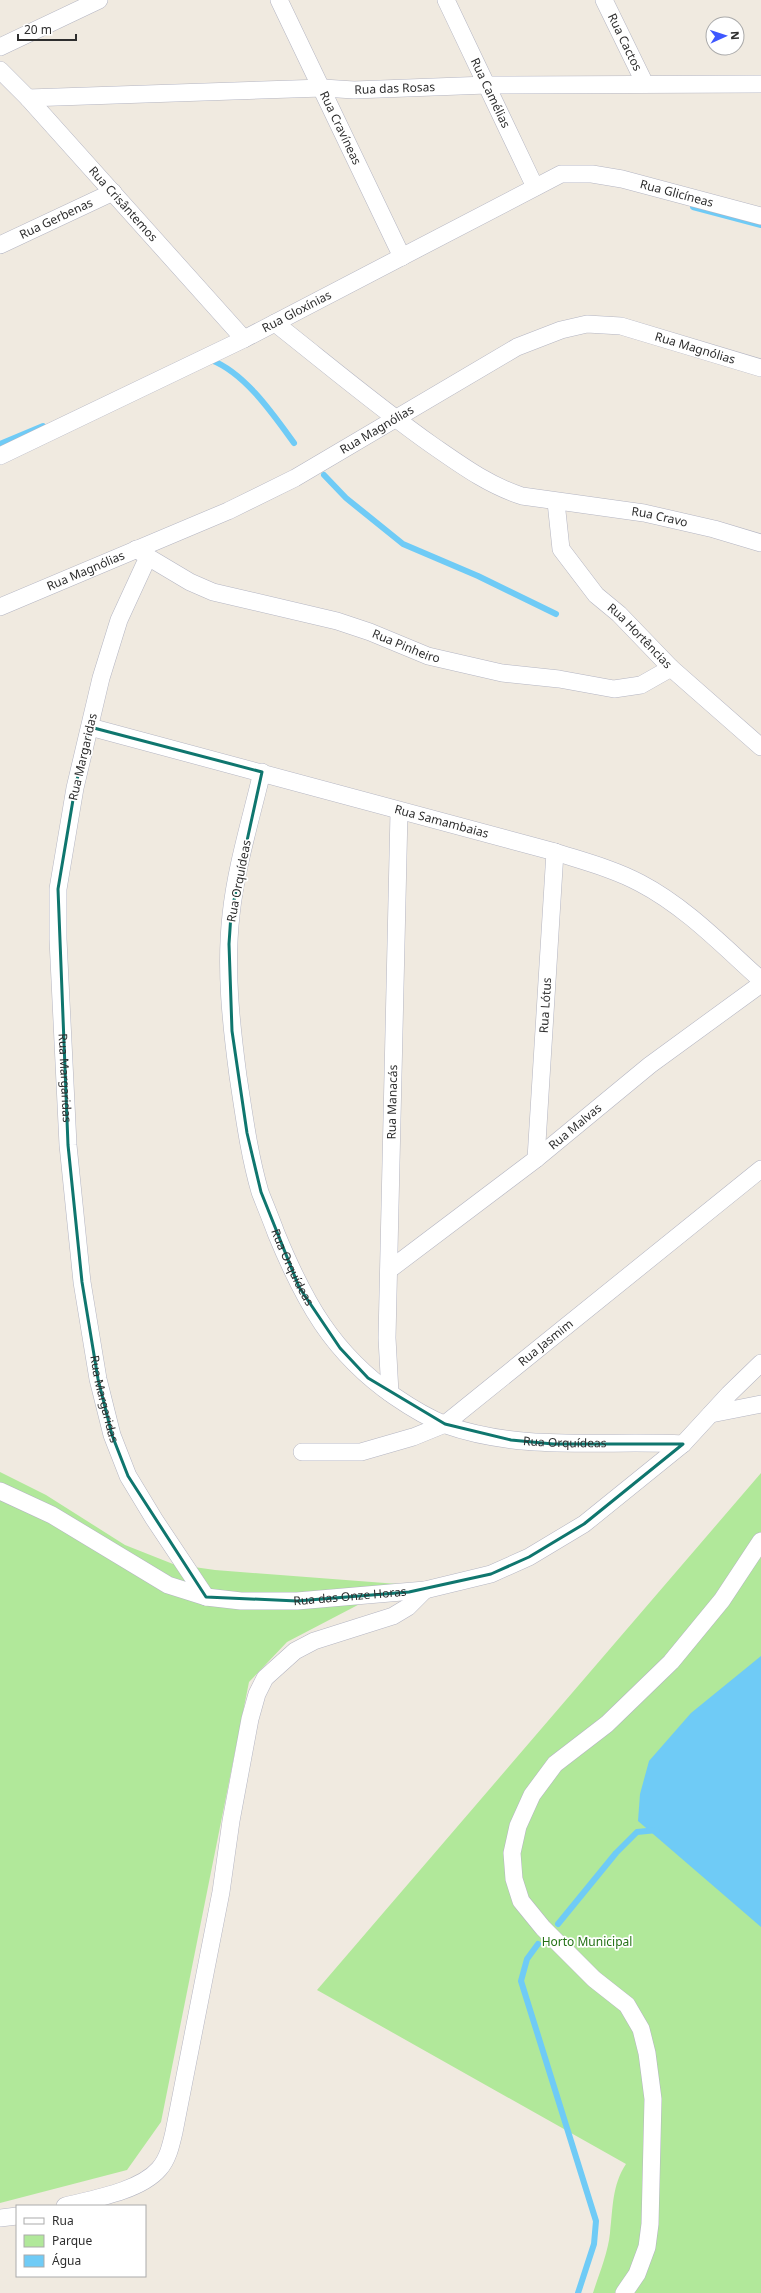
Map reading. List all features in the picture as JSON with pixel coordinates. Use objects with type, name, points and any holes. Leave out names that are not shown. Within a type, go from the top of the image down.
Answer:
[{"type":"street","points":[[0,47],[99,0]]},
{"type":"street","name":"Rua Cravíneas","points":[[279,0],[323,88],[402,257]]},
{"type":"street","name":"Rua Camélias","points":[[446,0],[535,187]]},
{"type":"street","name":"Rua Cactos","points":[[604,0],[645,84]]},
{"type":"street","name":"Rua Crisântemos","points":[[0,70],[28,98],[244,339]]},
{"type":"street","name":"Rua das Rosas","points":[[28,98],[323,88],[354,90],[487,86],[761,84]]},
{"type":"street","name":"Rua Gloxínias","points":[[0,456],[244,339],[561,174],[592,174]]},
{"type":"street","name":"Rua Glicíneas","points":[[592,174],[622,179],[761,216]]},
{"type":"street","name":"Rua Gerbenas","points":[[0,245],[113,192]]},
{"type":"street","name":"Rua Cravo","points":[[275,323],[396,419],[478,477],[516,494],[556,502],[644,513],[714,529],[761,543]]},
{"type":"street","name":"Rua Magnólias","points":[[0,607],[142,553],[228,511],[288,481],[517,347],[561,330],[587,324],[621,326],[761,368]]},
{"type":"street","name":"Rua Hortências","points":[[556,502],[561,549],[596,595],[618,614],[671,668],[761,747]]},
{"type":"street","name":"Rua Pinheiro","points":[[142,553],[190,582],[213,592],[337,621],[370,632],[428,656],[502,673],[559,679],[614,689],[641,684],[671,668]]},
{"type":"street","name":"Rua Margaridas","points":[[142,553],[101,678],[66,834],[58,896],[58,939],[68,1145],[82,1282],[98,1379],[112,1435],[125,1470],[154,1519],[206,1597]]},
{"type":"street","name":"Rua Samambaias","points":[[90,727],[262,772],[399,812],[555,852],[639,882],[663,896],[688,916],[761,980]]},
{"type":"street","name":"Rua Orquídeas","points":[[262,772],[231,914],[229,944],[232,1031],[247,1133],[261,1192],[299,1287],[320,1322],[340,1348],[368,1378],[390,1393],[445,1424],[511,1440],[553,1444],[631,1442],[683,1444]]},
{"type":"street","name":"Rua Manacás","points":[[390,1393],[387,1338],[399,812]]},
{"type":"street","name":"Rua Lótus","points":[[536,1159],[555,852]]},
{"type":"street","name":"Rua Malvas","points":[[389,1270],[536,1159],[650,1065],[761,984]]},
{"type":"street","name":"Rua Jasmim","points":[[302,1452],[361,1452],[413,1437],[445,1424],[761,1169]]},
{"type":"street","points":[[683,1444],[761,1363]]},
{"type":"street","points":[[711,1414],[761,1404]]},
{"type":"street","name":"Rua das Onze Horas","points":[[0,1491],[52,1515],[168,1585],[206,1597],[241,1601],[297,1601],[425,1590],[491,1574],[529,1557],[584,1524],[683,1444]]},
{"type":"street","points":[[624,2293],[637,2274],[647,2247],[650,2224],[653,2099],[647,2053],[641,2029],[627,2005],[594,1979],[543,1928],[521,1901],[514,1879],[512,1853],[518,1826],[526,1807],[532,1795],[555,1764],[607,1724],[672,1662],[722,1600],[761,1541]]},
{"type":"street","points":[[69,2205],[114,2193],[146,2181],[159,2169],[168,2154],[174,2132],[221,1892],[231,1821],[250,1719],[256,1694],[265,1678],[295,1650],[314,1641],[393,1616],[408,1607],[425,1590]]},
{"type":"street","points":[[0,2218],[16,2216]]},
{"type":"highlighted area","points":[[90,727],[262,772],[231,914],[229,944],[232,1031],[247,1133],[261,1192],[299,1287],[340,1348],[368,1378],[445,1424],[511,1440],[553,1444],[683,1444],[584,1524],[529,1557],[491,1574],[409,1592],[297,1601],[206,1597],[128,1476],[112,1435],[98,1379],[82,1282],[68,1145],[58,889],[75,788]]},
{"type":"green space","points":[[0,1472],[46,1495],[125,1545],[173,1564],[215,1570],[398,1584],[287,1642],[249,1682],[161,2122],[127,2170],[0,2203]]},
{"type":"green space","name":"Horto Municipal","points":[[761,1473],[761,2293],[593,2293],[607,2248],[618,2180],[626,2164],[317,1990]]},
{"type":"water","points":[[761,1656],[761,1927],[638,1821],[640,1794],[649,1761],[691,1713]]},
{"type":"waterway","points":[[693,207],[761,225]]},
{"type":"waterway","points":[[211,360],[223,366],[247,384],[267,407],[294,443]]},
{"type":"waterway","points":[[0,444],[43,426]]},
{"type":"waterway","points":[[324,475],[346,498],[403,544],[478,576],[556,614]]},
{"type":"waterway","points":[[558,1924],[616,1853],[637,1832],[657,1830]]},
{"type":"waterway","points":[[538,1944],[527,1959],[521,1981],[596,2221],[594,2244],[578,2293]]}]
